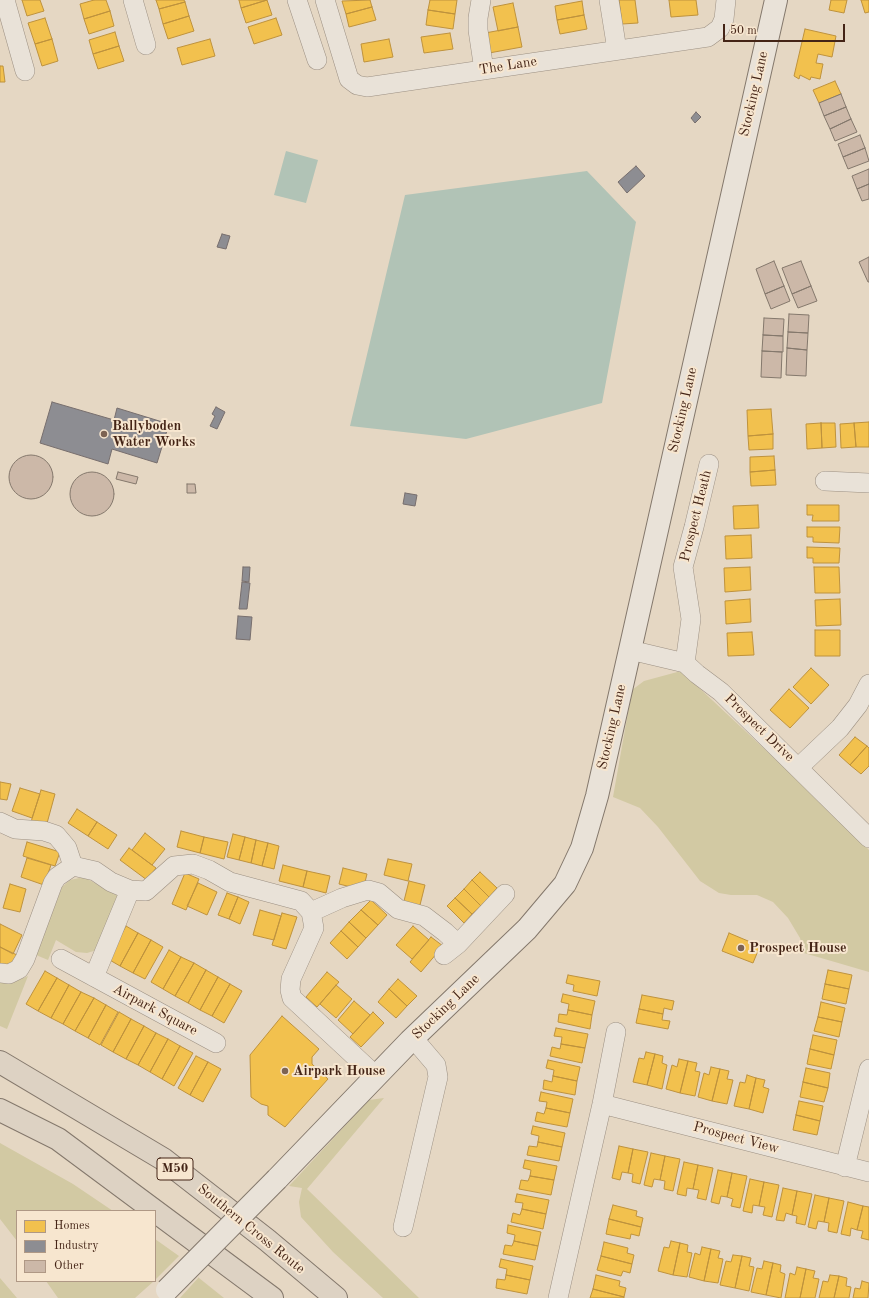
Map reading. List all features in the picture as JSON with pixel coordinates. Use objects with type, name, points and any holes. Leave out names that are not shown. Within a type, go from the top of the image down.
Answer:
[{"type":"highway","name":"Southern Cross Route","points":[[0,1062],[163,1159],[267,1240],[336,1298]]},
{"type":"highway","points":[[0,1110],[58,1139],[154,1210]]},
{"type":"highway","points":[[156,1212],[272,1298]]},
{"type":"main road","name":"Stocking Lane","points":[[163,1294],[376,1076],[527,929],[565,884],[582,848],[630,650],[776,0]]},
{"type":"street","points":[[5,0],[25,71]]},
{"type":"street","points":[[133,0],[146,45]]},
{"type":"street","points":[[481,0],[478,30],[484,70]]},
{"type":"street","points":[[609,0],[617,50]]},
{"type":"street","name":"The Lane","points":[[325,2],[349,79],[357,85],[367,87],[708,37],[720,28],[724,19],[726,0]]},
{"type":"street","points":[[317,60],[299,4],[325,2]]},
{"type":"street","name":"Prospect Heath","points":[[685,663],[690,619],[683,567],[694,527],[708,464]]},
{"type":"street","points":[[825,481],[869,483]]},
{"type":"street","name":"Prospect Drive","points":[[630,650],[685,663],[696,674],[721,692],[799,767],[869,838]]},
{"type":"street","points":[[799,767],[840,728],[858,705],[869,684]]},
{"type":"street","points":[[0,822],[14,829],[44,831],[56,835],[67,848],[73,866]]},
{"type":"street","points":[[0,973],[9,974],[19,969],[25,959],[53,883],[58,877],[73,866],[95,871],[111,882],[130,890],[146,891],[174,866],[193,864],[209,870],[230,882],[302,901],[311,912],[314,928],[291,979],[290,990],[292,998],[376,1076]]},
{"type":"street","points":[[94,977],[130,890]]},
{"type":"street","points":[[311,912],[342,898],[368,890],[379,893],[398,909],[424,916],[445,932],[451,949],[505,894]]},
{"type":"street","name":"Airpark Square","points":[[61,959],[216,1043]]},
{"type":"street","points":[[558,1298],[602,1104],[616,1032]]},
{"type":"street","points":[[403,1227],[438,1077],[436,1065],[414,1038]]},
{"type":"street","points":[[845,1167],[869,1069]]},
{"type":"street","name":"Prospect View","points":[[602,1104],[869,1172]]},
{"type":"shaded area","points":[[286,151],[318,160],[306,203],[274,195]]},
{"type":"shaded area","points":[[587,171],[636,222],[602,403],[466,439],[350,426],[405,195]]},
{"type":"shaded area","points":[[681,671],[834,814],[869,850],[869,972],[804,953],[800,938],[788,918],[773,902],[757,895],[731,895],[719,893],[700,881],[658,827],[640,808],[613,797],[632,690],[644,681]]},
{"type":"shaded area","points":[[84,877],[118,896],[97,950],[87,953],[76,952],[56,940],[48,960],[36,955],[62,887],[70,880]]},
{"type":"shaded area","points":[[28,976],[7,1029],[0,1026],[0,982],[14,982]]},
{"type":"shaded area","points":[[384,1098],[307,1189],[419,1298],[383,1298],[333,1252],[301,1217],[299,1202],[302,1188],[289,1186],[369,1100]]},
{"type":"shaded area","points":[[0,1143],[73,1184],[112,1210],[16,1210],[16,1240],[0,1219]]},
{"type":"shaded area","points":[[156,1240],[179,1256],[156,1279]]},
{"type":"shaded area","points":[[0,1278],[17,1298],[0,1298]]},
{"type":"shaded area","points":[[199,1278],[224,1298],[180,1298]]},
{"type":"shaded area","points":[[47,1282],[153,1282],[135,1298],[58,1298]]},
{"type":"building: Homes","points":[[22,0],[40,0],[44,11],[27,16]]},
{"type":"building: Homes","points":[[94,0],[106,0],[110,11],[84,19],[80,4]]},
{"type":"building: Homes","points":[[156,0],[184,0],[185,2],[159,9]]},
{"type":"building: Homes","points":[[239,0],[267,0],[241,8]]},
{"type":"building: Homes","points":[[267,0],[272,15],[246,23],[241,8]]},
{"type":"building: Homes","points":[[370,0],[372,7],[346,14],[342,1]]},
{"type":"building: Homes","points":[[430,0],[457,0],[455,14],[428,10]]},
{"type":"building: Homes","points":[[619,0],[635,0],[638,23],[622,24]]},
{"type":"building: Homes","points":[[669,0],[696,0],[698,15],[671,17]]},
{"type":"building: Homes","points":[[831,0],[847,0],[844,13],[829,10]]},
{"type":"building: Homes","points":[[861,0],[869,0],[869,12],[865,13]]},
{"type":"building: Homes","points":[[582,1],[584,15],[557,20],[555,6]]},
{"type":"building: Homes","points":[[185,2],[189,16],[163,24],[159,9]]},
{"type":"building: Homes","points":[[513,3],[518,27],[498,31],[493,7]]},
{"type":"building: Homes","points":[[372,7],[376,20],[349,27],[346,14]]},
{"type":"building: Homes","points":[[428,10],[455,14],[453,29],[426,25]]},
{"type":"building: Homes","points":[[110,11],[114,26],[89,34],[84,19]]},
{"type":"building: Homes","points":[[584,15],[587,29],[560,34],[557,20]]},
{"type":"building: Homes","points":[[189,16],[194,31],[168,39],[163,24]]},
{"type":"building: Homes","points":[[45,18],[52,39],[35,44],[28,23]]},
{"type":"building: Homes","points":[[276,18],[282,35],[254,44],[248,27]]},
{"type":"building: Homes","points":[[518,27],[522,47],[489,53],[485,33]]},
{"type":"building: Homes","points":[[805,29],[836,36],[832,57],[818,54],[816,63],[823,64],[820,79],[811,77],[810,80],[800,75],[799,79],[794,76]]},
{"type":"building: Homes","points":[[115,32],[119,46],[93,54],[89,40]]},
{"type":"building: Homes","points":[[450,33],[453,49],[424,53],[421,37]]},
{"type":"building: Homes","points":[[52,39],[58,61],[42,66],[35,44]]},
{"type":"building: Homes","points":[[210,39],[215,56],[182,65],[177,48]]},
{"type":"building: Homes","points":[[389,39],[393,57],[364,62],[361,44]]},
{"type":"building: Homes","points":[[119,46],[124,61],[98,69],[93,54]]},
{"type":"building: Homes","points":[[0,66],[3,66],[5,82],[0,82]]},
{"type":"building: Homes","points":[[835,81],[841,94],[819,103],[813,90]]},
{"type":"building: Homes","points":[[771,409],[773,434],[748,436],[747,410]]},
{"type":"building: Homes","points":[[869,422],[869,447],[856,447],[854,423]]},
{"type":"building: Homes","points":[[821,423],[835,423],[836,447],[822,448]]},
{"type":"building: Homes","points":[[821,423],[822,448],[807,449],[806,424]]},
{"type":"building: Homes","points":[[854,423],[856,447],[841,448],[840,424]]},
{"type":"building: Homes","points":[[773,434],[773,449],[749,450],[748,436]]},
{"type":"building: Homes","points":[[774,456],[775,470],[750,472],[750,457]]},
{"type":"building: Homes","points":[[775,470],[776,485],[751,486],[750,472]]},
{"type":"building: Homes","points":[[758,505],[759,528],[734,529],[733,506]]},
{"type":"building: Homes","points":[[807,505],[839,505],[839,521],[812,521],[813,515],[807,515]]},
{"type":"building: Homes","points":[[807,527],[840,527],[839,543],[813,542],[813,537],[807,537]]},
{"type":"building: Homes","points":[[751,535],[752,558],[726,559],[725,536]]},
{"type":"building: Homes","points":[[807,547],[840,548],[839,563],[813,563],[813,558],[807,558]]},
{"type":"building: Homes","points":[[750,567],[751,590],[725,592],[724,568]]},
{"type":"building: Homes","points":[[814,567],[839,567],[840,593],[815,593]]},
{"type":"building: Homes","points":[[750,599],[751,622],[726,624],[725,601]]},
{"type":"building: Homes","points":[[840,599],[841,625],[816,626],[815,600]]},
{"type":"building: Homes","points":[[815,630],[840,630],[840,656],[815,656]]},
{"type":"building: Homes","points":[[752,632],[754,655],[728,656],[727,633]]},
{"type":"building: Homes","points":[[811,668],[829,685],[811,704],[793,687]]},
{"type":"building: Homes","points":[[789,689],[809,708],[790,728],[770,710]]},
{"type":"building: Homes","points":[[855,737],[867,746],[850,765],[839,755]]},
{"type":"building: Homes","points":[[867,746],[869,748],[869,766],[861,774],[850,765]]},
{"type":"building: Homes","points":[[0,782],[11,784],[7,800],[0,799]]},
{"type":"building: Homes","points":[[20,788],[40,794],[32,818],[12,811]]},
{"type":"building: Homes","points":[[41,790],[55,794],[46,827],[31,822]]},
{"type":"building: Homes","points":[[77,809],[97,822],[88,836],[68,823]]},
{"type":"building: Homes","points":[[97,822],[117,835],[108,849],[88,836]]},
{"type":"building: Homes","points":[[181,831],[204,837],[200,853],[177,847]]},
{"type":"building: Homes","points":[[145,833],[165,849],[152,865],[132,850]]},
{"type":"building: Homes","points":[[233,834],[245,837],[239,860],[227,857]]},
{"type":"building: Homes","points":[[204,837],[228,842],[224,859],[200,853]]},
{"type":"building: Homes","points":[[245,837],[256,840],[251,863],[239,860]]},
{"type":"building: Homes","points":[[256,840],[268,843],[262,866],[251,863]]},
{"type":"building: Homes","points":[[27,842],[60,852],[55,866],[23,856]]},
{"type":"building: Homes","points":[[268,843],[279,846],[274,869],[262,866]]},
{"type":"building: Homes","points":[[129,848],[156,868],[147,880],[120,860]]},
{"type":"building: Homes","points":[[27,858],[51,865],[44,885],[21,877]]},
{"type":"building: Homes","points":[[388,859],[412,864],[408,881],[384,875]]},
{"type":"building: Homes","points":[[283,865],[307,871],[303,887],[279,881]]},
{"type":"building: Homes","points":[[343,868],[367,874],[363,890],[339,884]]},
{"type":"building: Homes","points":[[307,871],[330,876],[326,893],[303,887]]},
{"type":"building: Homes","points":[[480,872],[497,888],[489,897],[472,880]]},
{"type":"building: Homes","points":[[185,873],[199,879],[186,910],[172,904]]},
{"type":"building: Homes","points":[[472,880],[489,897],[481,906],[464,889]]},
{"type":"building: Homes","points":[[409,881],[425,885],[419,909],[403,905]]},
{"type":"building: Homes","points":[[198,883],[217,892],[207,915],[187,906]]},
{"type":"building: Homes","points":[[10,884],[26,889],[20,912],[3,908]]},
{"type":"building: Homes","points":[[464,889],[481,906],[472,914],[455,898]]},
{"type":"building: Homes","points":[[227,893],[238,897],[229,919],[218,915]]},
{"type":"building: Homes","points":[[238,897],[249,902],[240,924],[229,919]]},
{"type":"building: Homes","points":[[455,898],[472,914],[464,923],[447,906]]},
{"type":"building: Homes","points":[[371,900],[387,915],[378,925],[361,910]]},
{"type":"building: Homes","points":[[260,910],[281,916],[274,940],[253,935]]},
{"type":"building: Homes","points":[[361,910],[378,925],[366,938],[349,922]]},
{"type":"building: Homes","points":[[282,913],[297,917],[286,949],[272,945]]},
{"type":"building: Homes","points":[[349,922],[366,938],[358,947],[341,931]]},
{"type":"building: Homes","points":[[0,924],[22,935],[13,954],[0,947]]},
{"type":"building: Homes","points":[[126,926],[138,933],[120,966],[108,959]]},
{"type":"building: Homes","points":[[413,926],[429,940],[412,959],[396,945]]},
{"type":"building: Homes","points":[[341,931],[358,947],[347,959],[330,943]]},
{"type":"building: Homes","points":[[138,933],[151,940],[133,973],[120,966]]},
{"type":"building: Homes","name":"Prospect House","points":[[729,933],[760,946],[753,963],[722,951]]},
{"type":"building: Homes","points":[[431,937],[443,946],[421,972],[410,962]]},
{"type":"building: Homes","points":[[151,940],[163,947],[145,979],[133,973]]},
{"type":"building: Homes","points":[[0,947],[17,955],[11,969],[0,964]]},
{"type":"building: Homes","points":[[169,950],[181,957],[163,989],[151,982]]},
{"type":"building: Homes","points":[[181,957],[194,963],[175,996],[163,989]]},
{"type":"building: Homes","points":[[194,963],[206,970],[188,1003],[175,996]]},
{"type":"building: Homes","points":[[206,970],[218,977],[200,1010],[188,1003]]},
{"type":"building: Homes","points":[[828,970],[852,975],[849,989],[825,984]]},
{"type":"building: Homes","points":[[45,971],[57,978],[38,1011],[26,1004]]},
{"type":"building: Homes","points":[[327,972],[339,982],[317,1007],[306,997]]},
{"type":"building: Homes","points":[[568,975],[600,981],[597,996],[573,991],[574,985],[566,983]]},
{"type":"building: Homes","points":[[218,977],[230,984],[212,1016],[200,1010]]},
{"type":"building: Homes","points":[[57,978],[69,985],[51,1018],[38,1011]]},
{"type":"building: Homes","points":[[398,979],[417,996],[407,1006],[389,989]]},
{"type":"building: Homes","points":[[230,984],[242,991],[224,1023],[212,1016]]},
{"type":"building: Homes","points":[[825,984],[849,989],[846,1004],[822,999]]},
{"type":"building: Homes","points":[[69,985],[81,992],[63,1024],[51,1018]]},
{"type":"building: Homes","points":[[336,985],[352,999],[336,1018],[320,1004]]},
{"type":"building: Homes","points":[[389,989],[407,1006],[396,1018],[378,1002]]},
{"type":"building: Homes","points":[[81,992],[94,998],[75,1031],[63,1024]]},
{"type":"building: Homes","points":[[563,994],[595,1001],[592,1015],[568,1010],[569,1004],[561,1002]]},
{"type":"building: Homes","points":[[642,995],[674,1001],[672,1010],[664,1008],[663,1014],[639,1009]]},
{"type":"building: Homes","points":[[94,998],[106,1005],[88,1038],[75,1031]]},
{"type":"building: Homes","points":[[354,1001],[370,1015],[353,1034],[338,1020]]},
{"type":"building: Homes","points":[[821,1002],[845,1008],[842,1022],[818,1017]]},
{"type":"building: Homes","points":[[106,1005],[118,1012],[100,1045],[88,1038]]},
{"type":"building: Homes","points":[[639,1009],[663,1014],[662,1020],[670,1021],[668,1029],[636,1023]]},
{"type":"building: Homes","points":[[568,1010],[592,1015],[590,1029],[558,1022],[559,1014],[567,1015]]},
{"type":"building: Homes","points":[[119,1012],[131,1019],[113,1052],[101,1045]]},
{"type":"building: Homes","points":[[373,1012],[384,1023],[361,1047],[350,1037]]},
{"type":"building: Homes","name":"Airpark House","points":[[282,1016],[319,1049],[312,1057],[312,1064],[328,1079],[285,1127],[268,1115],[268,1106],[261,1104],[251,1097],[250,1055]]},
{"type":"building: Homes","points":[[818,1017],[842,1022],[839,1037],[814,1031]]},
{"type":"building: Homes","points":[[131,1019],[144,1026],[126,1059],[113,1052]]},
{"type":"building: Homes","points":[[144,1026],[156,1033],[138,1065],[126,1059]]},
{"type":"building: Homes","points":[[556,1028],[588,1034],[585,1048],[561,1044],[562,1037],[554,1036]]},
{"type":"building: Homes","points":[[156,1033],[168,1039],[150,1072],[138,1065]]},
{"type":"building: Homes","points":[[813,1035],[837,1040],[834,1055],[810,1049]]},
{"type":"building: Homes","points":[[168,1039],[180,1046],[162,1079],[150,1072]]},
{"type":"building: Homes","points":[[561,1044],[585,1048],[582,1063],[550,1056],[552,1047],[560,1049]]},
{"type":"building: Homes","points":[[180,1046],[193,1053],[174,1086],[162,1079]]},
{"type":"building: Homes","points":[[810,1049],[834,1055],[831,1069],[807,1064]]},
{"type":"building: Homes","points":[[646,1052],[655,1054],[647,1085],[633,1082],[639,1058],[644,1059]]},
{"type":"building: Homes","points":[[655,1054],[663,1056],[662,1063],[667,1065],[662,1089],[647,1085]]},
{"type":"building: Homes","points":[[196,1056],[208,1062],[190,1095],[178,1088]]},
{"type":"building: Homes","points":[[679,1059],[688,1061],[680,1093],[666,1089],[672,1065],[677,1067]]},
{"type":"building: Homes","points":[[548,1060],[580,1067],[577,1081],[553,1076],[554,1070],[546,1068]]},
{"type":"building: Homes","points":[[688,1061],[697,1063],[695,1071],[700,1072],[695,1096],[680,1093]]},
{"type":"building: Homes","points":[[208,1062],[221,1069],[203,1102],[190,1095]]},
{"type":"building: Homes","points":[[711,1067],[720,1069],[712,1101],[698,1097],[704,1073],[709,1075]]},
{"type":"building: Homes","points":[[806,1068],[830,1073],[828,1088],[803,1082]]},
{"type":"building: Homes","points":[[720,1069],[729,1071],[727,1079],[733,1080],[727,1104],[712,1101]]},
{"type":"building: Homes","points":[[747,1075],[756,1078],[749,1109],[734,1106],[740,1082],[745,1083]]},
{"type":"building: Homes","points":[[553,1076],[577,1081],[575,1095],[543,1089],[544,1080],[552,1082]]},
{"type":"building: Homes","points":[[756,1078],[765,1080],[763,1087],[769,1089],[763,1113],[749,1109]]},
{"type":"building: Homes","points":[[803,1082],[828,1088],[824,1102],[800,1097]]},
{"type":"building: Homes","points":[[541,1092],[573,1099],[570,1113],[546,1108],[547,1102],[539,1101]]},
{"type":"building: Homes","points":[[799,1101],[823,1106],[820,1121],[796,1115]]},
{"type":"building: Homes","points":[[546,1108],[570,1113],[567,1127],[535,1121],[537,1112],[544,1114]]},
{"type":"building: Homes","points":[[796,1115],[820,1121],[817,1135],[793,1130]]},
{"type":"building: Homes","points":[[533,1126],[565,1133],[562,1147],[538,1142],[539,1136],[531,1134]]},
{"type":"building: Homes","points":[[538,1142],[562,1147],[559,1161],[527,1155],[529,1146],[537,1147]]},
{"type":"building: Homes","points":[[619,1146],[633,1149],[628,1173],[622,1172],[620,1180],[612,1178]]},
{"type":"building: Homes","points":[[633,1149],[648,1152],[640,1184],[632,1182],[633,1174],[628,1173]]},
{"type":"building: Homes","points":[[651,1153],[665,1156],[660,1180],[654,1179],[652,1187],[644,1185]]},
{"type":"building: Homes","points":[[665,1156],[680,1159],[673,1191],[664,1189],[665,1181],[660,1180]]},
{"type":"building: Homes","points":[[525,1160],[557,1166],[554,1180],[530,1176],[531,1170],[523,1168]]},
{"type":"building: Homes","points":[[684,1162],[698,1165],[693,1189],[687,1188],[686,1196],[677,1194]]},
{"type":"building: Homes","points":[[698,1165],[713,1168],[706,1200],[697,1198],[699,1190],[693,1189]]},
{"type":"building: Homes","points":[[718,1170],[732,1173],[727,1197],[721,1196],[719,1204],[711,1202]]},
{"type":"building: Homes","points":[[732,1173],[747,1176],[740,1208],[731,1206],[733,1199],[727,1197]]},
{"type":"building: Homes","points":[[530,1176],[554,1180],[551,1195],[519,1189],[521,1180],[528,1181]]},
{"type":"building: Homes","points":[[750,1179],[764,1182],[759,1206],[753,1205],[752,1213],[743,1211]]},
{"type":"building: Homes","points":[[764,1182],[779,1185],[772,1217],[763,1215],[765,1207],[759,1206]]},
{"type":"building: Homes","points":[[783,1188],[797,1191],[792,1215],[786,1213],[784,1221],[776,1220]]},
{"type":"building: Homes","points":[[797,1191],[812,1194],[805,1225],[796,1223],[797,1216],[792,1215]]},
{"type":"building: Homes","points":[[517,1194],[549,1200],[546,1214],[522,1209],[523,1203],[515,1202]]},
{"type":"building: Homes","points":[[815,1195],[829,1198],[824,1222],[818,1221],[816,1229],[808,1227]]},
{"type":"building: Homes","points":[[829,1198],[844,1201],[837,1233],[828,1231],[829,1223],[824,1222]]},
{"type":"building: Homes","points":[[848,1202],[863,1206],[857,1230],[851,1228],[850,1236],[841,1234]]},
{"type":"building: Homes","points":[[613,1205],[637,1211],[636,1216],[643,1218],[641,1227],[609,1219]]},
{"type":"building: Homes","points":[[863,1206],[869,1207],[869,1240],[861,1238],[863,1231],[857,1230]]},
{"type":"building: Homes","points":[[522,1209],[546,1214],[543,1229],[511,1222],[513,1213],[520,1215]]},
{"type":"building: Homes","points":[[609,1219],[641,1227],[639,1236],[631,1234],[630,1239],[606,1234]]},
{"type":"building: Homes","points":[[508,1225],[541,1232],[538,1246],[514,1241],[515,1235],[507,1233]]},
{"type":"building: Homes","points":[[514,1241],[538,1246],[535,1260],[503,1254],[505,1245],[512,1246]]},
{"type":"building: Homes","points":[[671,1241],[680,1243],[673,1275],[658,1271],[664,1247],[669,1248]]},
{"type":"building: Homes","points":[[604,1242],[628,1248],[627,1253],[634,1255],[632,1264],[601,1256]]},
{"type":"building: Homes","points":[[680,1243],[688,1245],[687,1252],[692,1253],[687,1277],[673,1275]]},
{"type":"building: Homes","points":[[702,1247],[711,1249],[704,1281],[689,1277],[695,1253],[700,1255]]},
{"type":"building: Homes","points":[[711,1249],[720,1251],[718,1258],[723,1259],[718,1283],[704,1281]]},
{"type":"building: Homes","points":[[733,1255],[742,1256],[735,1288],[720,1285],[726,1261],[731,1262]]},
{"type":"building: Homes","points":[[601,1256],[632,1264],[630,1273],[623,1271],[621,1276],[597,1270]]},
{"type":"building: Homes","points":[[742,1256],[751,1258],[749,1266],[754,1267],[749,1291],[735,1288]]},
{"type":"building: Homes","points":[[501,1259],[533,1266],[530,1280],[506,1275],[507,1269],[499,1267]]},
{"type":"building: Homes","points":[[764,1261],[773,1263],[766,1295],[751,1292],[757,1268],[762,1269]]},
{"type":"building: Homes","points":[[773,1263],[781,1265],[780,1272],[785,1274],[781,1298],[766,1295]]},
{"type":"building: Homes","points":[[797,1267],[806,1269],[800,1298],[785,1298],[790,1273],[795,1275]]},
{"type":"building: Homes","points":[[806,1269],[815,1271],[813,1278],[819,1279],[815,1298],[800,1298]]},
{"type":"building: Homes","points":[[506,1275],[530,1280],[527,1294],[496,1288],[497,1279],[505,1280]]},
{"type":"building: Homes","points":[[596,1275],[620,1281],[619,1286],[626,1288],[624,1297],[593,1289]]},
{"type":"building: Homes","points":[[830,1275],[839,1276],[834,1298],[819,1298],[823,1281],[828,1282]]},
{"type":"building: Homes","points":[[839,1276],[847,1278],[846,1286],[851,1287],[849,1298],[834,1298]]},
{"type":"building: Homes","points":[[862,1281],[869,1283],[868,1298],[853,1298],[855,1288],[860,1289]]},
{"type":"building: Homes","points":[[593,1289],[624,1297],[624,1298],[590,1298]]},
{"type":"building: Industry","points":[[696,112],[701,117],[695,123],[691,118]]},
{"type":"building: Industry","points":[[636,166],[645,176],[627,193],[618,182]]},
{"type":"building: Industry","points":[[222,234],[230,236],[226,249],[217,247]]},
{"type":"building: Industry","name":"Ballyboden Water Works","points":[[52,402],[114,420],[117,408],[169,424],[157,463],[112,449],[108,464],[40,443]]},
{"type":"building: Industry","points":[[216,407],[225,412],[217,429],[210,426],[215,416],[212,414]]},
{"type":"building: Industry","points":[[405,493],[417,495],[415,506],[403,504]]},
{"type":"building: Industry","points":[[243,567],[250,567],[249,582],[242,581]]},
{"type":"building: Industry","points":[[242,582],[250,583],[247,609],[239,609]]},
{"type":"building: Industry","points":[[238,616],[252,617],[250,640],[236,639]]},
{"type":"building: Other","points":[[841,94],[846,107],[824,116],[819,103]]},
{"type":"building: Other","points":[[846,107],[851,119],[830,129],[824,116]]},
{"type":"building: Other","points":[[851,119],[857,132],[835,141],[830,129]]},
{"type":"building: Other","points":[[860,135],[865,148],[843,157],[838,144]]},
{"type":"building: Other","points":[[865,148],[869,161],[848,169],[843,157]]},
{"type":"building: Other","points":[[869,169],[869,184],[857,189],[852,176]]},
{"type":"building: Other","points":[[869,184],[869,199],[862,201],[857,189]]},
{"type":"building: Other","points":[[869,257],[869,282],[868,282],[859,262]]},
{"type":"building: Other","points":[[774,261],[784,286],[765,294],[756,269]]},
{"type":"building: Other","points":[[801,261],[811,286],[792,294],[782,268]]},
{"type":"building: Other","points":[[784,286],[790,301],[771,309],[765,294]]},
{"type":"building: Other","points":[[811,286],[817,301],[798,308],[792,294]]},
{"type":"building: Other","points":[[789,314],[809,315],[808,333],[788,332]]},
{"type":"building: Other","points":[[764,318],[784,319],[783,336],[763,335]]},
{"type":"building: Other","points":[[788,332],[808,333],[807,350],[787,348]]},
{"type":"building: Other","points":[[763,335],[783,336],[783,352],[762,351]]},
{"type":"building: Other","points":[[787,348],[807,350],[806,376],[786,375]]},
{"type":"building: Other","points":[[762,351],[782,352],[781,378],[761,377]]},
{"type":"building: Other","points":[[27,455],[35,455],[40,456],[47,461],[52,468],[52,486],[47,493],[40,498],[27,499],[19,496],[12,489],[9,481],[9,473],[12,465],[19,458]]},
{"type":"building: Other","points":[[88,472],[96,472],[101,473],[108,478],[113,485],[113,503],[108,510],[101,515],[88,516],[80,513],[73,506],[70,498],[70,490],[73,482],[80,475]]},
{"type":"building: Other","points":[[118,472],[138,477],[136,484],[116,479]]},
{"type":"building: Other","points":[[187,484],[195,484],[196,493],[187,493]]},
{"type":"place","name":"Ballyboden Water Works","points":[[104,434]]},
{"type":"place","name":"Prospect House","points":[[741,948]]},
{"type":"place","name":"Airpark House","points":[[285,1071]]}]
